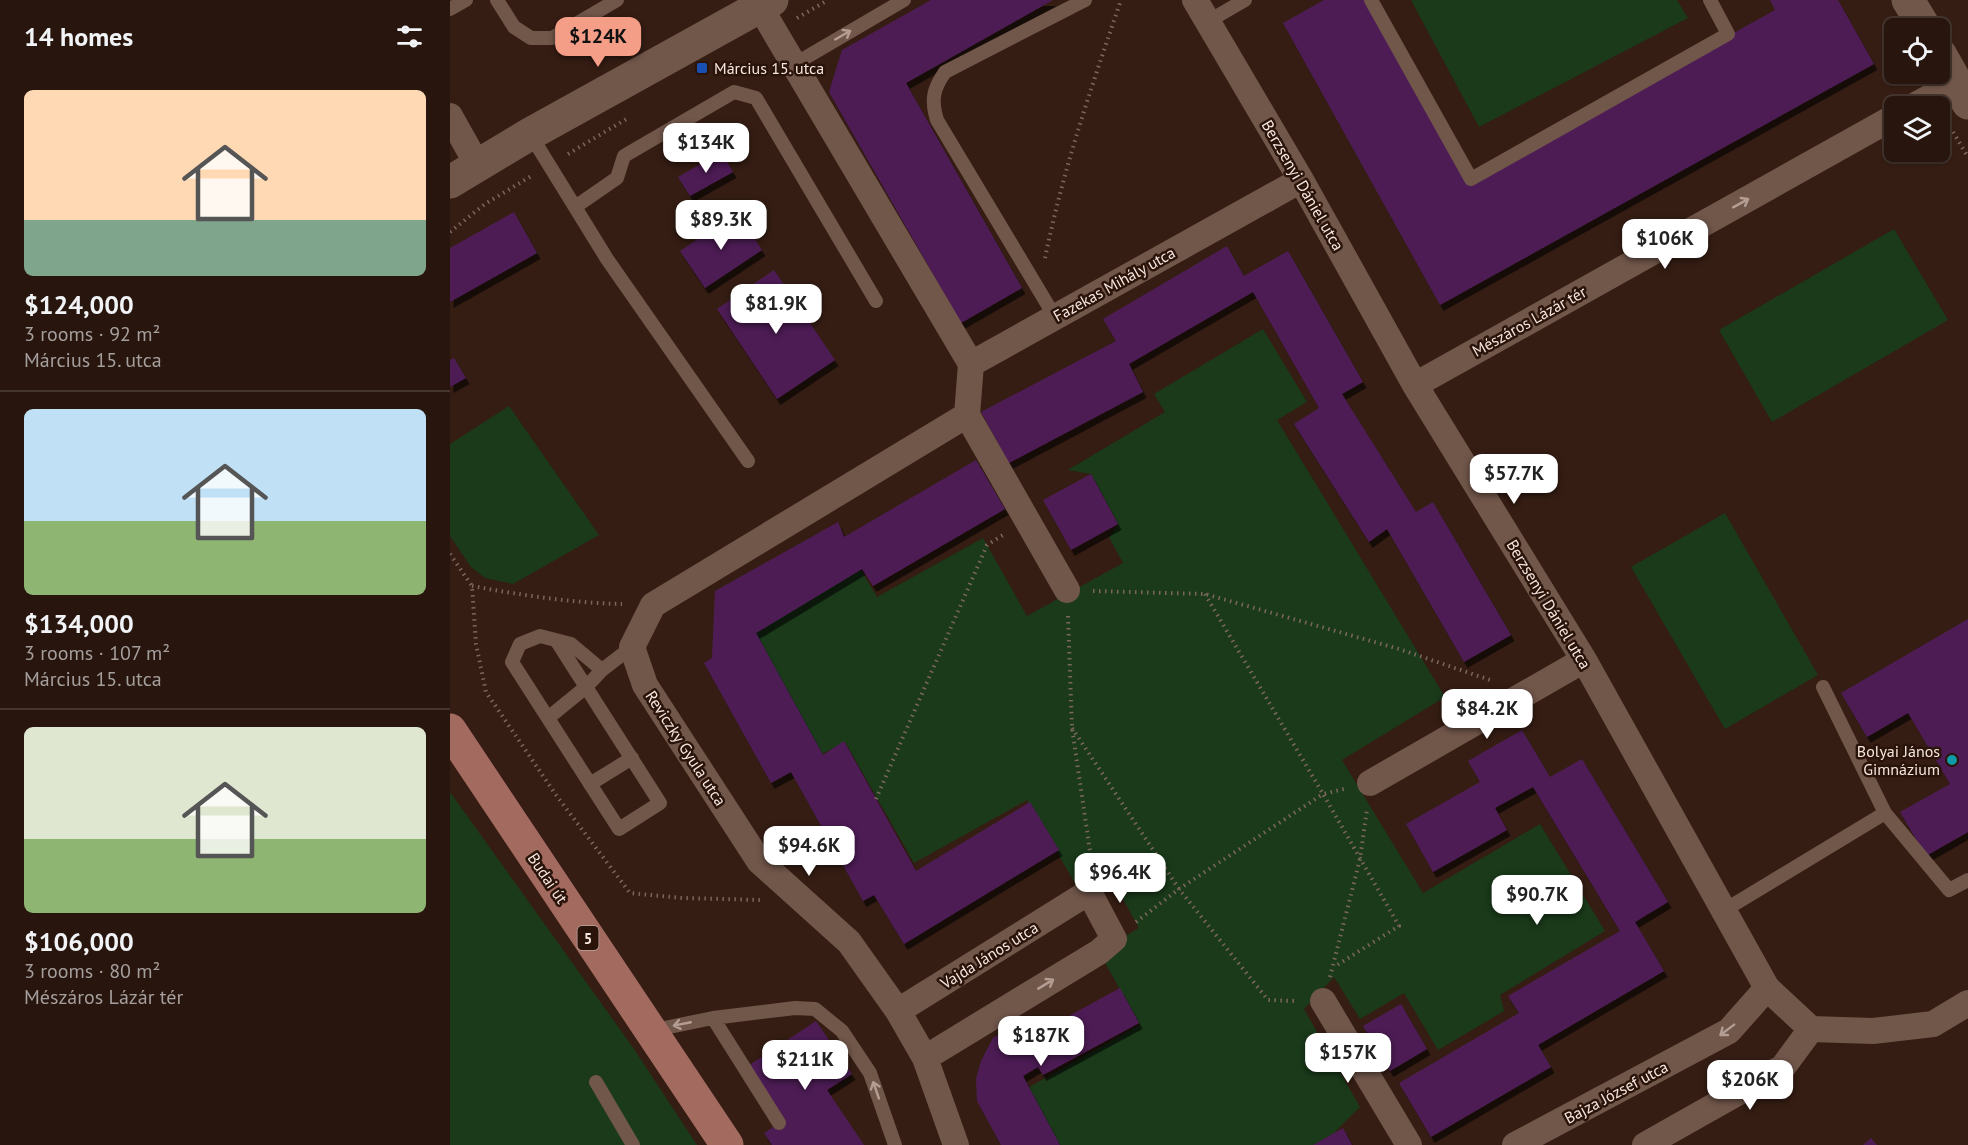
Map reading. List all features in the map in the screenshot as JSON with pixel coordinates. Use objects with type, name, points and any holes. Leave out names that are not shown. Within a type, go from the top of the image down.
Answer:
[{"type":"main road","name":"Budai út","points":[[450,730],[728,1145]]},
{"type":"street","points":[[1908,0],[1919,18]]},
{"type":"street","points":[[450,182],[530,134],[766,4],[793,65],[971,364],[967,415],[1067,590]]},
{"type":"street","name":"Berzsenyi Dániel utca","points":[[1201,11],[1301,180],[1415,385],[1584,660],[1767,988],[1811,1029]]},
{"type":"street","points":[[1950,72],[1962,93]]},
{"type":"street","points":[[450,116],[478,166]]},
{"type":"street","name":"Mészáros Lázár tér","points":[[1415,385],[1884,123]]},
{"type":"street","name":"Fazekas Mihály utca","points":[[971,364],[1301,180]]},
{"type":"street","points":[[632,647],[654,605],[967,415]]},
{"type":"street","name":"Reviczky Gyula utca","points":[[632,647],[645,685],[759,861],[849,942],[898,1011],[925,1058],[956,1145]]},
{"type":"street","points":[[1370,783],[1584,660]]},
{"type":"street","points":[[925,1058],[1099,952],[1114,939],[1089,892]]},
{"type":"street","name":"Vajda János utca","points":[[898,1011],[1089,892]]},
{"type":"street","name":"Bajza József utca","points":[[1515,1145],[1729,1031],[1767,988]]},
{"type":"street","points":[[1323,1001],[1409,1145]]},
{"type":"street","points":[[1645,1145],[1783,1067],[1811,1029],[1873,1030],[1933,1024],[1968,1003]]},
{"type":"lane","points":[[450,9],[466,0]]},
{"type":"lane","points":[[497,0],[514,27],[531,38],[552,38],[618,0]]},
{"type":"lane","points":[[793,65],[904,0]]},
{"type":"lane","points":[[1055,317],[938,120],[933,105],[937,84],[945,72],[1085,0]]},
{"type":"lane","points":[[1201,11],[1245,0]]},
{"type":"lane","points":[[1371,0],[1471,179],[1728,34],[1710,0]]},
{"type":"lane","points":[[575,207],[617,178],[624,156],[734,92],[756,98],[876,301]]},
{"type":"lane","points":[[530,134],[607,258],[748,461]]},
{"type":"lane","points":[[556,640],[660,802],[619,829],[512,662],[520,644],[540,636],[556,640],[571,644],[602,670]]},
{"type":"lane","points":[[548,718],[586,687],[602,670],[632,647]]},
{"type":"lane","points":[[1822,687],[1885,813],[1949,890],[1968,880]]},
{"type":"lane","points":[[590,784],[632,758]]},
{"type":"lane","points":[[1723,911],[1885,813]]},
{"type":"lane","points":[[650,1031],[713,1018],[795,1008],[815,1009],[842,1031],[870,1073],[894,1145]]},
{"type":"lane","points":[[713,1018],[779,1123]]},
{"type":"lane","points":[[596,1082],[633,1145]]},
{"type":"path","points":[[1038,290],[1055,207],[1087,97],[1121,0]]},
{"type":"path","points":[[876,799],[987,544],[1027,521]]},
{"type":"path","points":[[450,554],[472,586],[476,644],[486,692],[556,795],[630,893],[682,898],[771,900]]},
{"type":"path","points":[[472,586],[519,595],[595,603],[654,605]]},
{"type":"path","points":[[1089,892],[1092,864],[1072,728],[1067,590],[1206,594],[1399,649],[1526,692]]},
{"type":"path","points":[[1206,594],[1399,926],[1333,967]]},
{"type":"path","points":[[1072,728],[1179,889],[1268,1000],[1323,1001],[1360,859],[1370,783]]},
{"type":"path","points":[[1114,939],[1179,889],[1323,795]]},
{"type":"green space","points":[[1411,0],[1677,0],[1688,18],[1479,127]]},
{"type":"green space","points":[[1894,229],[1948,320],[1772,422],[1719,330]]},
{"type":"green space","points":[[1263,329],[1307,402],[1277,420],[1445,697],[1342,760],[1423,893],[1540,824],[1605,931],[1500,995],[1504,1011],[1438,1050],[1404,993],[1360,1019],[1334,977],[1304,1009],[1360,1107],[1333,1134],[1313,1145],[1055,1145],[1024,1090],[1140,1025],[1099,952],[1139,928],[1110,876],[1080,892],[1027,800],[914,863],[845,742],[820,755],[751,632],[861,570],[877,597],[983,538],[1027,616],[1123,563],[1109,537],[1118,524],[1091,474],[1068,470],[1165,412],[1154,394]]},
{"type":"green space","points":[[509,406],[599,535],[513,584],[485,578],[471,567],[450,536],[450,444]]},
{"type":"green space","points":[[1725,513],[1818,675],[1725,729],[1631,567]]},
{"type":"green space","points":[[450,792],[634,1049],[697,1145],[450,1145]]},
{"type":"building","points":[[931,0],[1053,0],[906,83],[1022,288],[961,323],[829,92],[842,50]]},
{"type":"building","points":[[1324,0],[1371,0],[1471,179],[1775,10],[1770,0],[1838,0],[1874,64],[1440,305],[1283,23]]},
{"type":"building","points":[[721,152],[733,172],[690,196],[678,177]]},
{"type":"building","points":[[514,212],[537,253],[450,302],[450,248]]},
{"type":"building","points":[[737,213],[762,250],[705,288],[680,251]]},
{"type":"building","points":[[1227,246],[1244,276],[1288,251],[1363,382],[1342,394],[1416,512],[1433,502],[1511,635],[1464,662],[1387,529],[1369,542],[1294,424],[1319,408],[1253,292],[1129,364],[1143,392],[1009,463],[981,412],[1116,341],[1103,319]]},
{"type":"building","points":[[774,270],[835,360],[777,399],[717,309]]},
{"type":"building","points":[[454,358],[466,378],[450,387],[450,360]]},
{"type":"building","points":[[976,460],[1005,509],[873,586],[862,569],[756,633],[823,755],[844,741],[916,871],[1030,802],[1059,850],[904,944],[874,895],[863,901],[791,772],[771,783],[704,663],[712,658],[715,591],[838,522],[844,537]]},
{"type":"building","points":[[1091,474],[1118,524],[1071,550],[1043,500]]},
{"type":"building","name":"Bolyai János Gimnázium","points":[[1968,619],[1968,832],[1926,856],[1900,812],[1950,784],[1908,713],[1867,737],[1841,693]]},
{"type":"building","points":[[1522,730],[1550,777],[1582,759],[1668,902],[1635,922],[1664,971],[1538,1045],[1551,1067],[1431,1137],[1399,1083],[1519,1013],[1508,996],[1620,931],[1533,787],[1495,808],[1507,830],[1433,872],[1406,824],[1480,782],[1468,761]]},
{"type":"building","points":[[1120,988],[1139,1023],[1043,1075],[1038,1067],[1023,1076],[1060,1145],[1001,1145],[977,1101],[976,1079],[981,1061],[993,1038],[1017,1024],[1023,1041]]},
{"type":"building","points":[[1401,1004],[1427,1049],[1390,1071],[1363,1026]]},
{"type":"building","points":[[816,1021],[852,1074],[827,1090],[864,1145],[772,1145],[764,1133],[784,1120],[748,1066]]},
{"type":"building","points":[[1343,1128],[1352,1145],[1313,1145]]},
{"type":"building","points":[[1871,1138],[1877,1145],[1863,1145]]},
{"type":"place","name":"Március 15. utca","points":[[702,68]]},
{"type":"place","name":"Bolyai János Gimnázium","points":[[1952,760]]}]
